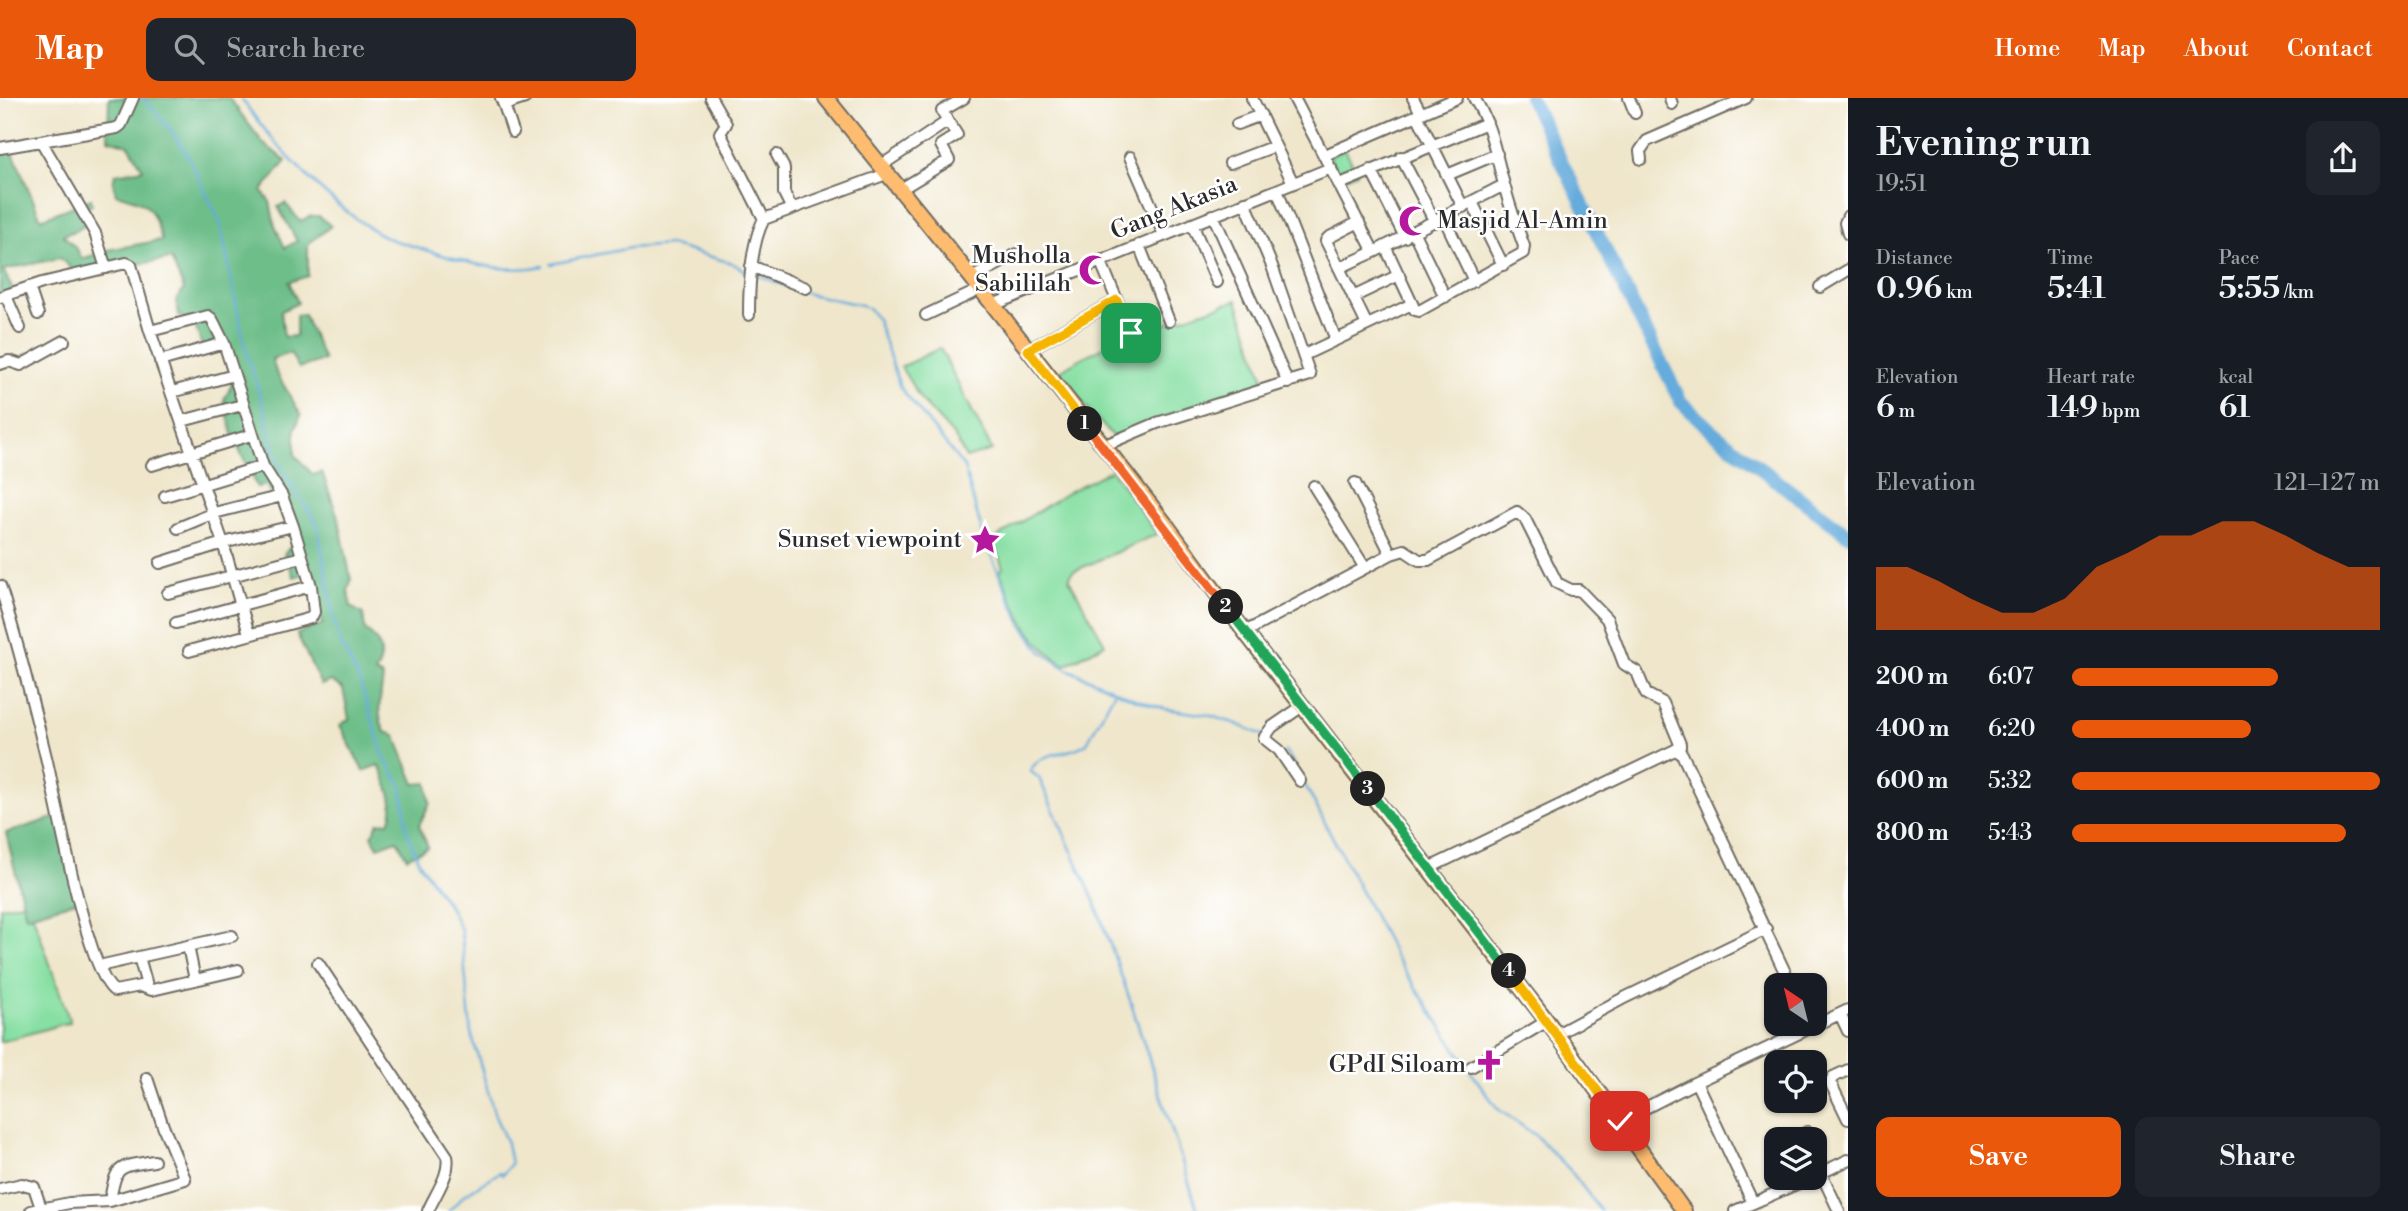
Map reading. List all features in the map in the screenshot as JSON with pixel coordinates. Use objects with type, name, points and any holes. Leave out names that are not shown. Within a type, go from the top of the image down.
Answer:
[{"type":"main road","points":[[826,98],[993,304],[1171,532],[1245,632],[1547,1020],[1684,1211]]},
{"type":"street","points":[[0,148],[117,128],[124,121],[133,98]]},
{"type":"street","points":[[513,132],[503,102],[525,98]]},
{"type":"street","points":[[711,98],[726,124],[720,133],[764,219]]},
{"type":"street","points":[[901,189],[949,160],[941,145],[957,135],[942,111],[964,98]]},
{"type":"street","points":[[1252,98],[1293,183]]},
{"type":"street","points":[[1294,98],[1374,251]]},
{"type":"street","points":[[1413,98],[1431,145],[1447,175],[1503,265]]},
{"type":"street","points":[[1325,155],[1457,98]]},
{"type":"street","points":[[1385,246],[1415,310],[1419,311],[1521,255],[1524,250],[1497,154],[1487,122],[1474,98]]},
{"type":"street","points":[[1629,98],[1635,113]]},
{"type":"street","points":[[1641,159],[1640,151],[1647,141],[1741,99]]},
{"type":"street","points":[[1237,124],[1261,115]]},
{"type":"street","points":[[749,316],[750,270],[764,219],[885,169],[948,121]]},
{"type":"street","points":[[1340,184],[1487,122]]},
{"type":"street","points":[[41,141],[95,233],[106,268]]},
{"type":"street","points":[[1230,163],[1275,146]]},
{"type":"street","points":[[1447,175],[1497,154]]},
{"type":"street","points":[[777,155],[784,168],[784,193],[792,209]]},
{"type":"street","points":[[1130,157],[1164,235]]},
{"type":"street","points":[[1401,157],[1474,281]]},
{"type":"street","name":"Gang Akasia","points":[[993,304],[1331,168]]},
{"type":"street","points":[[1371,170],[1445,297]]},
{"type":"street","points":[[1339,268],[1504,185]]},
{"type":"street","points":[[1277,190],[1336,340]]},
{"type":"street","points":[[1103,446],[1157,423],[1310,375],[1272,266],[1245,202]]},
{"type":"street","points":[[1213,215],[1288,383]]},
{"type":"street","points":[[1848,216],[1844,223],[1848,234]]},
{"type":"street","points":[[1359,222],[1326,239],[1367,325]]},
{"type":"street","points":[[1192,223],[1217,282]]},
{"type":"street","points":[[1139,245],[1169,321]]},
{"type":"street","points":[[926,315],[1017,254]]},
{"type":"street","points":[[1100,260],[1131,333]]},
{"type":"street","points":[[20,328],[3,296],[126,263],[131,265],[160,361],[214,513],[249,634]]},
{"type":"street","points":[[750,270],[806,288]]},
{"type":"street","points":[[1820,287],[1848,270]]},
{"type":"street","points":[[1353,297],[1398,275]]},
{"type":"street","points":[[29,287],[38,314]]},
{"type":"street","points":[[1028,350],[1117,300]]},
{"type":"street","points":[[1304,355],[1412,304]]},
{"type":"street","points":[[150,331],[209,316],[224,344],[263,466],[282,496],[311,586],[314,612],[312,617],[189,651]]},
{"type":"street","points":[[0,364],[9,361],[21,365],[64,341]]},
{"type":"street","points":[[160,361],[224,344]]},
{"type":"street","points":[[172,391],[234,375]]},
{"type":"street","points":[[182,421],[242,405]]},
{"type":"street","points":[[152,465],[251,435]]},
{"type":"street","points":[[165,496],[263,466]]},
{"type":"street","points":[[1355,482],[1391,554]]},
{"type":"street","points":[[1314,486],[1365,568]]},
{"type":"street","points":[[177,527],[214,513],[282,496]]},
{"type":"street","points":[[1245,632],[1391,554],[1404,550],[1419,560],[1428,560],[1517,512],[1522,515],[1557,583],[1579,590],[1607,619],[1623,664],[1637,672],[1646,694],[1663,703],[1680,747],[1429,868]]},
{"type":"street","points":[[160,563],[223,543],[293,526]]},
{"type":"street","points":[[168,593],[302,556]]},
{"type":"street","points":[[0,586],[46,757],[79,899],[99,966],[111,990],[115,992],[140,986],[148,989],[239,970]]},
{"type":"street","points":[[176,623],[311,586]]},
{"type":"street","points":[[1300,781],[1279,750],[1265,736],[1272,727],[1304,705]]},
{"type":"street","points":[[1673,751],[1682,754],[1786,973]]},
{"type":"street","points":[[1557,1034],[1766,929]]},
{"type":"street","points":[[99,966],[232,936]]},
{"type":"street","points":[[188,946],[195,980]]},
{"type":"street","points":[[139,957],[148,989]]},
{"type":"street","points":[[318,963],[447,1156],[449,1164],[446,1174],[428,1211]]},
{"type":"street","points":[[1827,1018],[1844,1012],[1848,1031]]},
{"type":"street","points":[[1471,1067],[1547,1020]]},
{"type":"street","points":[[1620,1121],[1788,1036]]},
{"type":"street","points":[[1848,1070],[1833,1077],[1830,1082],[1848,1119]]},
{"type":"street","points":[[0,1189],[22,1184],[34,1186],[36,1209],[100,1203],[185,1179],[147,1078]]},
{"type":"street","points":[[1696,1082],[1753,1203]]},
{"type":"street","points":[[1827,1170],[1848,1160]]},
{"type":"street","points":[[100,1203],[118,1170],[154,1161]]},
{"type":"street","points":[[1735,1211],[1782,1190]]},
{"type":"street","points":[[1822,1190],[1839,1211]]},
{"type":"green space","points":[[109,98],[229,98],[263,143],[286,161],[262,191],[270,202],[275,226],[285,248],[297,241],[278,207],[285,203],[300,221],[319,216],[331,226],[308,244],[308,276],[289,282],[298,303],[281,311],[284,337],[296,336],[296,315],[304,315],[324,360],[299,368],[290,353],[272,359],[276,372],[301,415],[295,429],[295,455],[313,475],[322,472],[339,520],[351,580],[348,591],[351,607],[363,614],[365,630],[375,639],[380,649],[380,661],[375,673],[383,677],[380,705],[382,725],[385,732],[395,735],[415,784],[427,783],[430,803],[419,825],[428,847],[407,858],[397,840],[378,847],[372,836],[378,823],[389,822],[392,800],[388,785],[379,765],[363,771],[340,725],[349,719],[343,689],[331,681],[321,685],[297,634],[323,624],[307,573],[294,577],[284,554],[299,537],[266,485],[257,487],[233,437],[224,399],[232,380],[229,362],[223,349],[202,346],[194,322],[179,316],[176,300],[184,289],[171,259],[76,273],[60,258],[3,270],[15,294],[0,298],[0,153],[12,150],[41,219],[91,199],[92,205],[81,209],[87,222],[77,230],[63,235],[77,249],[82,259],[108,250],[162,240],[148,208],[136,200],[116,194],[113,183],[115,174],[143,169],[129,145],[108,139]]},
{"type":"green space","points":[[1345,149],[1357,173],[1341,180],[1329,156]]},
{"type":"green space","points":[[1237,300],[1266,386],[1114,438],[1057,373],[1077,360],[1121,340]]},
{"type":"green space","points":[[940,348],[992,450],[966,458],[954,436],[921,400],[901,367]]},
{"type":"green space","points":[[1111,470],[1157,534],[1072,572],[1069,579],[1105,644],[1065,665],[1041,646],[1024,624],[999,571],[1003,568],[993,540],[1068,492]]},
{"type":"green space","points":[[63,815],[80,900],[26,916],[6,833]]},
{"type":"green space","points":[[23,903],[26,916],[33,915],[70,1022],[0,1042],[0,907]]},
{"type":"waterway","points":[[138,98],[145,100],[171,130],[188,156],[220,222],[245,348],[275,454],[282,470],[317,523],[341,645],[359,679],[384,757],[402,787],[407,832],[419,862],[450,908],[461,930],[471,1032],[495,1116],[507,1143],[511,1164],[502,1175],[500,1172],[464,1195],[449,1211]]},
{"type":"waterway","points":[[241,98],[289,158],[330,197],[372,229],[392,240],[467,262],[505,268],[543,266]]},
{"type":"waterway","points":[[1530,98],[1681,402],[1713,432],[1848,535]]},
{"type":"waterway","points":[[551,264],[630,248],[669,245],[732,263],[747,272]]},
{"type":"waterway","points":[[753,274],[809,294],[861,305],[869,309],[877,319],[900,387],[964,467],[983,535],[999,574],[1022,625],[1042,652],[1067,669],[1134,699],[1166,709],[1208,715],[1263,735]]},
{"type":"waterway","points":[[1115,691],[1087,743],[1042,759],[1030,771],[1039,778],[1096,905],[1130,1000],[1198,1211]]},
{"type":"waterway","points":[[1285,751],[1295,765]]},
{"type":"waterway","points":[[1303,781],[1395,956],[1467,1066]]},
{"type":"waterway","points":[[1471,1072],[1498,1109],[1535,1135],[1570,1170],[1601,1211]]},
{"type":"place","name":"Masjid Al-Amin","points":[[1414,221]]},
{"type":"place","name":"Musholla Sabililah","points":[[1094,270]]},
{"type":"place","name":"Sunset viewpoint","points":[[985,540]]},
{"type":"place","name":"GPdI Siloam","points":[[1489,1065]]},
{"type":"route","points":[[1131,333],[1117,300],[1028,350],[1519,983],[1620,1121]]}]
